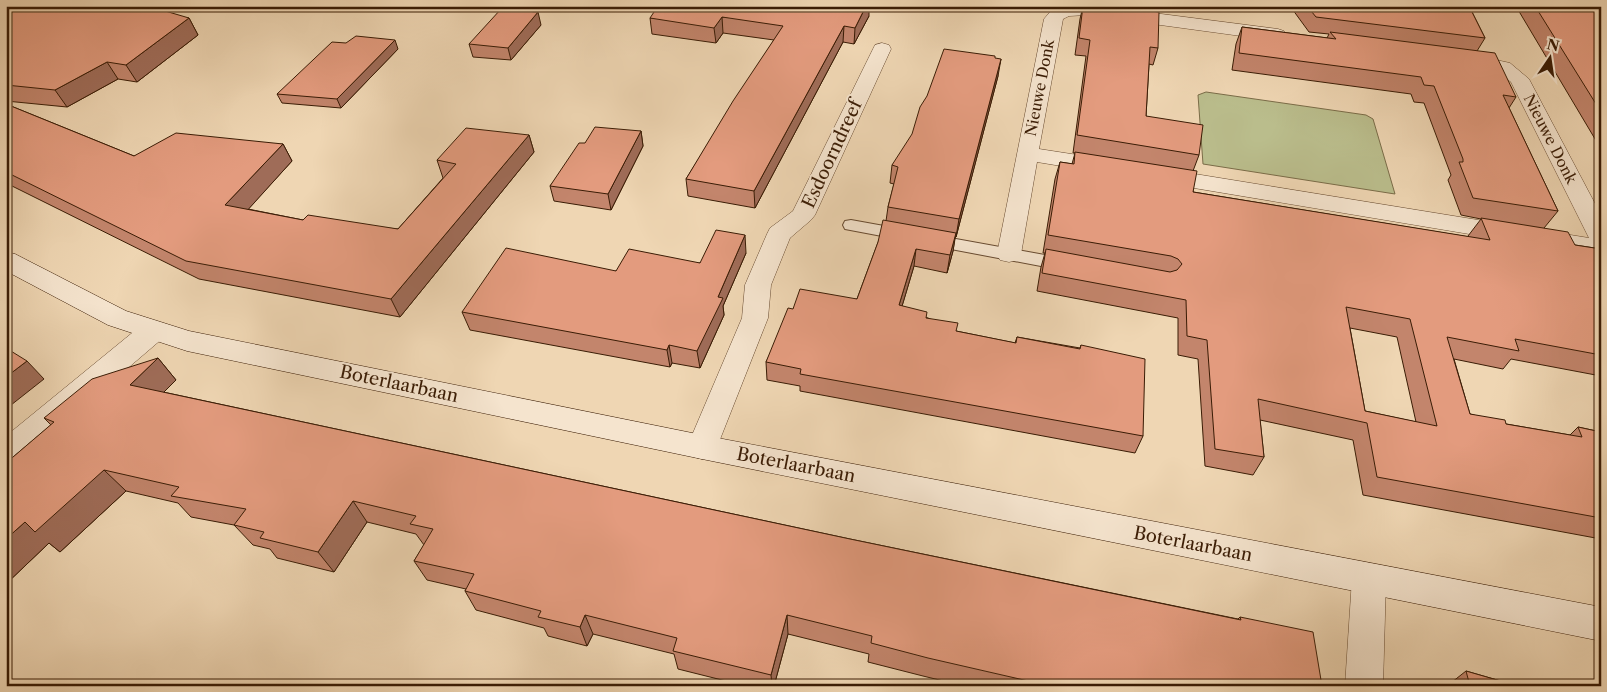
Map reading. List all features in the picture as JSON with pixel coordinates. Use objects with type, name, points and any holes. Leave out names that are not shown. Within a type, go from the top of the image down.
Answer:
[{"type":"street","name":"Nieuwe Donk","points":[[1009,254],[1053,19],[1062,11],[1087,10],[1291,36]]},
{"type":"street","name":"Esdoorndreef","points":[[702,447],[755,318],[758,285],[779,234],[803,215],[882,50]]},
{"type":"street","name":"Nieuwe Donk","points":[[1446,57],[1496,65],[1512,72],[1519,79],[1601,238]]},
{"type":"street","name":"Nieuwe Donk","points":[[1028,154],[1601,248]]},
{"type":"street","name":"Boterlaarbaan","points":[[6,260],[117,318],[187,341],[702,447],[1601,624]]},
{"type":"street","points":[[6,454],[153,331]]},
{"type":"street","points":[[1364,686],[1369,579]]},
{"type":"lane","points":[[852,225],[1086,268]]},
{"type":"green space","points":[[1206,92],[1366,115],[1373,119],[1395,194],[1203,164],[1198,95]]},
{"type":"building","points":[[6,6],[148,6],[189,18],[126,65],[107,62],[55,90],[6,85]]},
{"type":"building","points":[[658,6],[866,6],[855,28],[844,26],[754,191],[686,179],[733,101],[783,26],[722,17],[714,28],[650,18]]},
{"type":"building","points":[[1083,6],[1113,6],[1159,12],[1158,48],[1150,47],[1146,116],[1203,125],[1199,155],[1077,135],[1090,40],[1079,38]]},
{"type":"building","points":[[1307,6],[1469,6],[1485,38],[1316,17]]},
{"type":"building","points":[[1535,6],[1601,6],[1601,112]]},
{"type":"building","points":[[501,9],[538,12],[508,48],[469,44]]},
{"type":"building","points":[[1242,27],[1336,39],[1330,32],[1495,53],[1516,97],[1503,95],[1558,211],[1473,198],[1459,162],[1463,162],[1463,159],[1434,86],[1424,85],[1421,77],[1239,53]]},
{"type":"building","points":[[356,36],[395,40],[337,99],[277,94],[332,42],[346,43]]},
{"type":"building","points":[[944,49],[995,56],[995,58],[1001,59],[959,219],[888,207],[898,167],[892,165],[912,134],[920,107],[927,96]]},
{"type":"building","points":[[6,104],[134,156],[176,133],[283,144],[225,205],[303,220],[308,215],[398,229],[456,164],[437,160],[466,128],[529,135],[391,299],[186,261],[6,172]]},
{"type":"building","points":[[595,127],[641,131],[608,194],[550,186],[579,143],[585,143]]},
{"type":"building","points":[[1075,152],[1197,171],[1193,192],[1490,240],[1481,218],[1568,232],[1575,245],[1601,249],[1601,355],[1515,339],[1519,351],[1447,337],[1470,414],[1505,420],[1506,424],[1582,437],[1578,427],[1601,432],[1601,518],[1377,477],[1367,423],[1258,399],[1264,457],[1215,449],[1207,340],[1187,336],[1186,300],[1042,273],[1046,249],[1170,272],[1177,270],[1182,264],[1178,259],[1171,256],[1048,235],[1060,162],[1074,164]],"holes":[[[1346,307],[1410,319],[1437,426],[1365,411]]]},
{"type":"building","points":[[883,220],[956,233],[950,255],[916,249],[899,305],[927,312],[926,318],[958,323],[956,331],[1016,343],[1017,337],[1080,349],[1081,345],[1145,359],[1143,436],[800,374],[801,369],[766,362],[788,308],[793,309],[800,289],[857,299],[878,242]]},
{"type":"building","points":[[716,230],[745,235],[718,297],[723,298],[697,351],[669,345],[667,350],[462,312],[506,248],[616,271],[629,249],[700,263]]},
{"type":"building","points":[[6,348],[27,361],[6,377]]},
{"type":"building","points":[[158,358],[130,385],[850,539],[1241,620],[1240,617],[1313,632],[1322,686],[1050,686],[871,643],[872,636],[787,615],[771,675],[673,651],[677,638],[585,615],[580,627],[538,617],[541,611],[465,591],[474,574],[414,561],[433,529],[410,524],[416,516],[353,501],[318,552],[260,538],[264,532],[234,525],[246,509],[171,496],[179,487],[104,470],[35,532],[25,522],[6,539],[6,463],[54,422],[44,418],[92,379]]},
{"type":"building","points":[[1466,671],[1518,686],[1470,686]]}]
